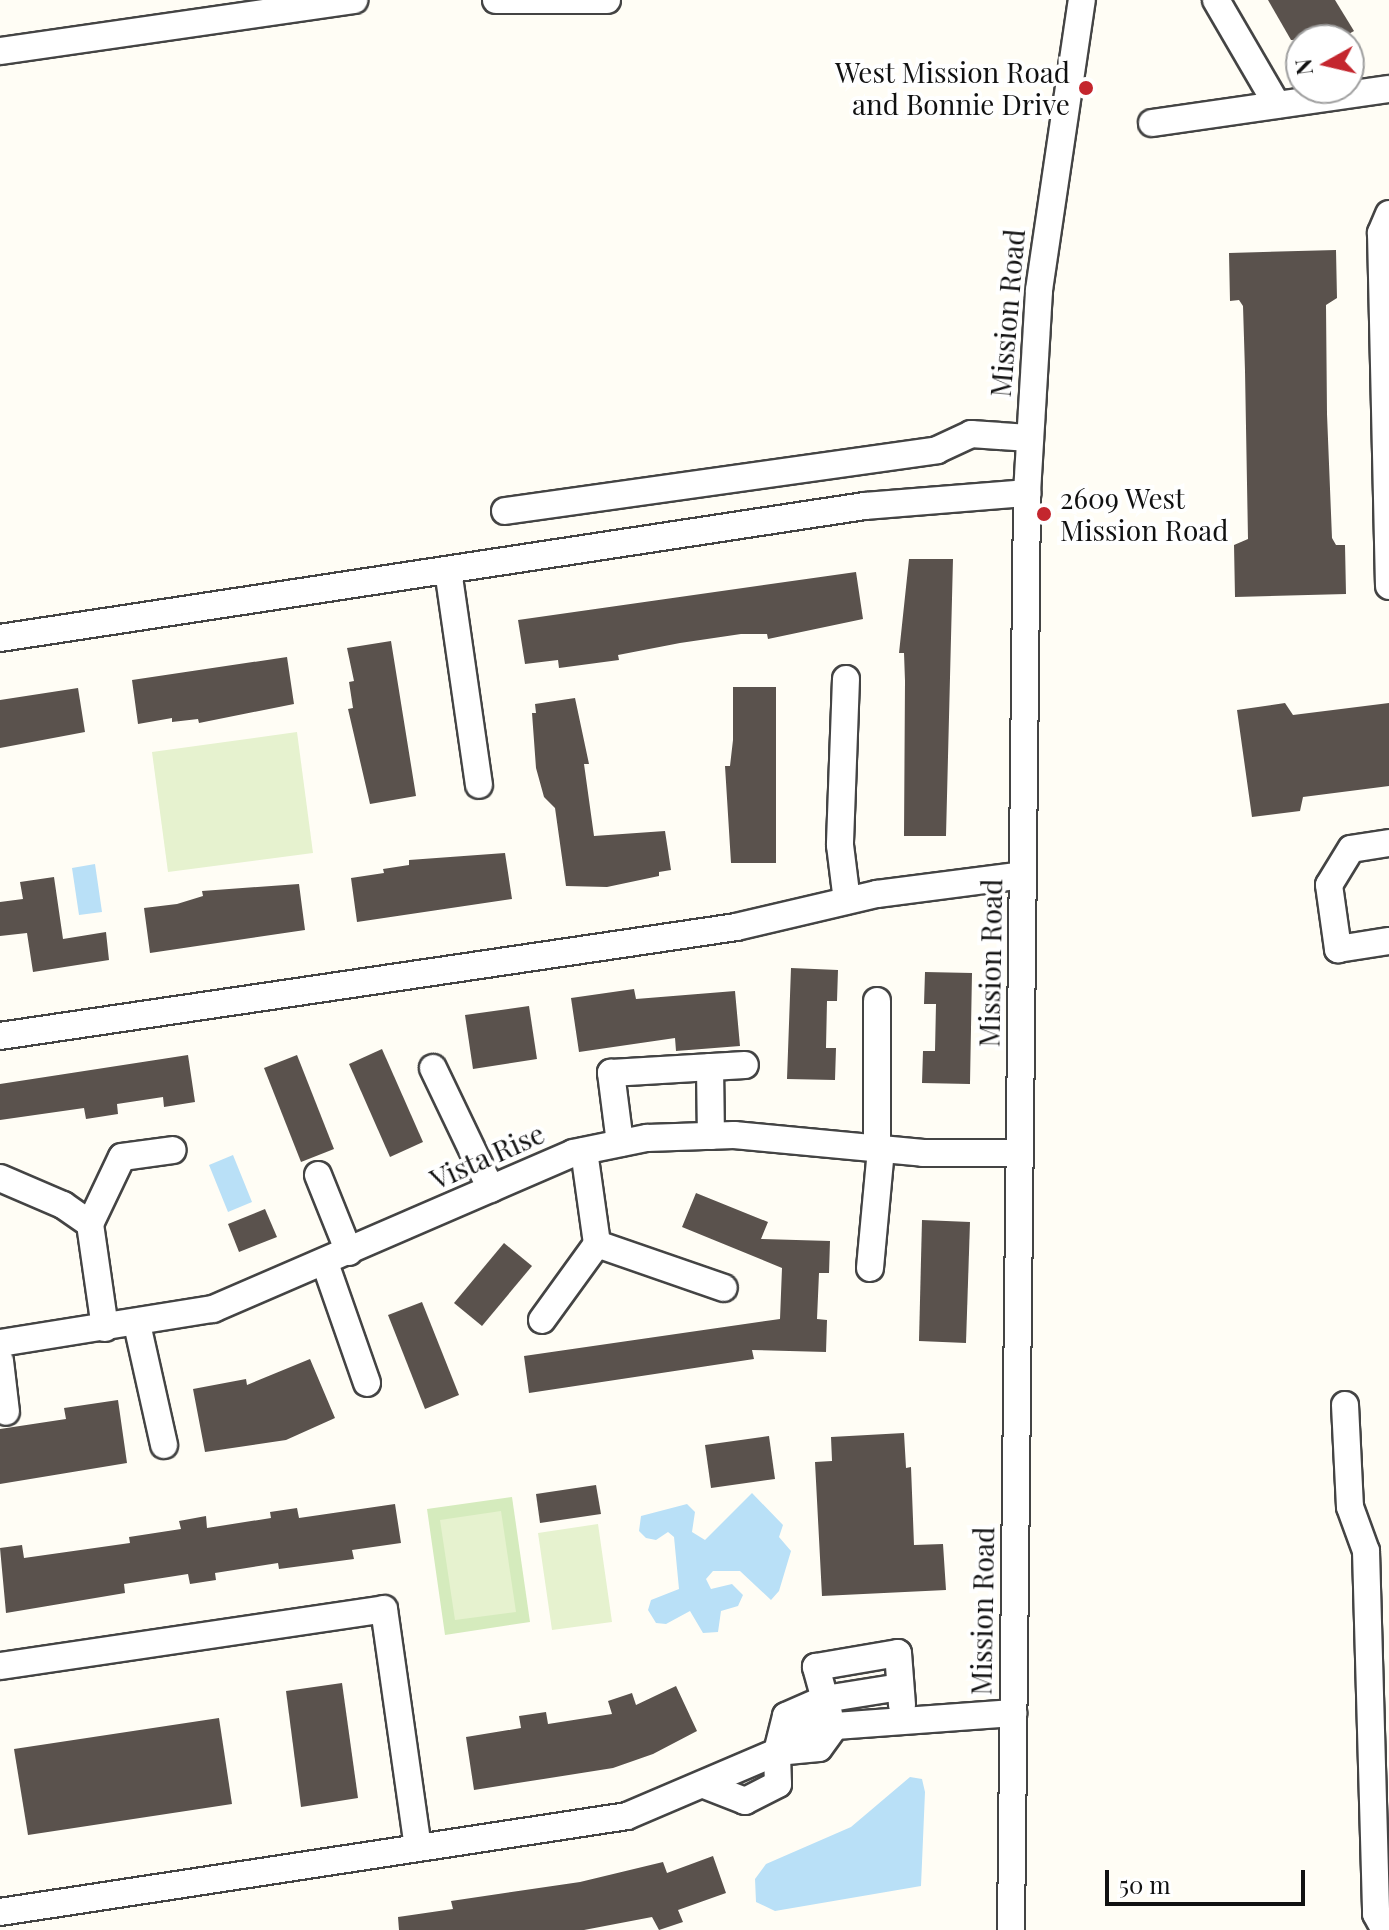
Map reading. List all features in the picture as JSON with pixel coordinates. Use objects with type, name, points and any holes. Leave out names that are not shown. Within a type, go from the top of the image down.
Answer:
[{"type":"street","points":[[0,51],[352,0]]},
{"type":"street","points":[[496,0],[607,0]]},
{"type":"street","name":"Mission Road","points":[[1011,1930],[1029,438],[1049,209],[1082,0]]},
{"type":"street","points":[[1216,0],[1277,105]]},
{"type":"street","points":[[1152,123],[1389,89]]},
{"type":"street","points":[[1389,214],[1381,233],[1389,586]]},
{"type":"street","points":[[505,511],[937,450],[971,434],[1029,438]]},
{"type":"street","points":[[0,638],[865,506],[1027,493]]},
{"type":"street","points":[[448,570],[479,785]]},
{"type":"street","points":[[846,679],[840,845],[847,901]]},
{"type":"street","points":[[1389,843],[1351,849],[1329,885],[1338,949],[1389,941]]},
{"type":"street","points":[[0,1036],[736,927],[847,901],[1023,875]]},
{"type":"street","points":[[870,1268],[879,1149],[877,1001]]},
{"type":"street","points":[[620,1143],[611,1073],[745,1065]]},
{"type":"street","points":[[710,1067],[711,1136]]},
{"type":"street","points":[[433,1068],[491,1189]]},
{"type":"street","name":"Vista Rise","points":[[0,1343],[137,1324],[213,1309],[584,1151],[620,1143],[711,1136],[879,1149],[1020,1153]]},
{"type":"street","points":[[105,1328],[90,1224],[122,1157],[173,1150]]},
{"type":"street","points":[[542,1320],[597,1244],[584,1151]]},
{"type":"street","points":[[318,1175],[349,1252]]},
{"type":"street","points":[[0,1178],[63,1205],[90,1224]]},
{"type":"street","points":[[597,1244],[724,1288]]},
{"type":"street","points":[[325,1263],[367,1383]]},
{"type":"street","points":[[137,1324],[164,1445]]},
{"type":"street","points":[[0,1361],[6,1412]]},
{"type":"street","points":[[1345,1405],[1350,1507],[1378,1579],[1376,1914],[1385,1930]]},
{"type":"street","points":[[0,1666],[384,1609],[418,1848]]},
{"type":"street","points":[[833,1729],[816,1667],[898,1653],[903,1723]]},
{"type":"street","points":[[777,1752],[786,1716],[825,1699]]},
{"type":"street","points":[[0,1912],[627,1816],[777,1752],[819,1748],[833,1729],[1013,1713]]},
{"type":"green space","points":[[297,732],[313,853],[168,872],[152,752]]},
{"type":"green space","points":[[512,1497],[530,1622],[445,1635],[427,1509]]},
{"type":"green space","points":[[501,1511],[516,1612],[455,1620],[440,1520]]},
{"type":"green space","points":[[598,1524],[612,1622],[552,1630],[538,1533]]},
{"type":"water","points":[[95,864],[102,912],[79,915],[72,868]]},
{"type":"water","points":[[233,1155],[252,1202],[228,1212],[209,1165]]},
{"type":"water","points":[[752,1493],[783,1525],[779,1537],[791,1551],[779,1591],[771,1600],[740,1571],[713,1571],[706,1579],[711,1589],[732,1584],[743,1595],[738,1606],[721,1611],[718,1632],[703,1633],[690,1611],[666,1624],[656,1623],[648,1610],[651,1600],[679,1589],[674,1537],[668,1532],[656,1540],[646,1538],[639,1531],[641,1516],[687,1504],[695,1512],[692,1532],[705,1540]]},
{"type":"water","points":[[910,1777],[922,1779],[925,1792],[921,1886],[775,1911],[756,1902],[755,1879],[766,1864],[851,1827]]},
{"type":"building","points":[[1268,0],[1335,0],[1350,24],[1285,24],[1285,30]]},
{"type":"building","points":[[1336,250],[1337,298],[1326,305],[1327,414],[1332,538],[1336,545],[1345,545],[1346,594],[1235,597],[1234,545],[1248,539],[1243,306],[1239,300],[1230,301],[1229,253]]},
{"type":"building","points":[[909,559],[953,559],[946,836],[904,836],[905,681],[904,653],[899,653]]},
{"type":"building","points":[[856,572],[863,619],[768,639],[767,634],[741,634],[680,643],[618,655],[619,660],[559,668],[558,660],[525,664],[518,620]]},
{"type":"building","points":[[391,641],[416,796],[370,804],[348,709],[353,708],[349,682],[354,681],[347,648]]},
{"type":"building","points":[[287,657],[294,704],[199,723],[198,719],[172,722],[172,718],[138,724],[132,680]]},
{"type":"building","points":[[733,687],[776,687],[776,863],[731,863],[725,766],[730,766],[733,740]]},
{"type":"building","points":[[78,688],[85,732],[0,748],[0,700]]},
{"type":"building","points":[[575,698],[589,764],[584,764],[594,836],[665,831],[671,870],[659,872],[659,876],[607,887],[566,886],[555,808],[544,797],[536,768],[532,713],[536,713],[535,704]]},
{"type":"building","points":[[1285,703],[1293,715],[1389,703],[1389,786],[1303,797],[1300,811],[1252,817],[1237,710]]},
{"type":"building","points":[[505,853],[512,899],[357,922],[351,878],[384,873],[383,869],[409,865],[409,860]]},
{"type":"building","points":[[54,877],[63,939],[106,932],[109,960],[33,972],[27,933],[0,936],[0,902],[23,899],[20,882]]},
{"type":"building","points":[[299,884],[305,930],[150,953],[144,908],[177,904],[203,896],[202,891]]},
{"type":"building","points":[[791,968],[838,970],[837,1001],[827,1001],[826,1048],[836,1048],[835,1080],[787,1079]]},
{"type":"building","points":[[925,972],[972,973],[970,1084],[922,1083],[923,1051],[935,1051],[936,1004],[924,1004]]},
{"type":"building","points":[[634,989],[636,999],[735,991],[740,1046],[676,1051],[675,1038],[579,1052],[571,998]]},
{"type":"building","points":[[529,1006],[537,1059],[473,1069],[465,1015]]},
{"type":"building","points":[[382,1049],[423,1142],[390,1157],[349,1064]]},
{"type":"building","points":[[188,1055],[195,1102],[164,1107],[163,1097],[117,1104],[118,1114],[86,1119],[84,1108],[0,1120],[0,1084]]},
{"type":"building","points":[[297,1055],[334,1149],[301,1162],[264,1068]]},
{"type":"building","points":[[696,1193],[768,1222],[761,1239],[830,1241],[829,1273],[819,1273],[817,1319],[827,1320],[826,1352],[752,1350],[754,1359],[529,1393],[524,1356],[780,1319],[782,1268],[682,1227]]},
{"type":"building","points":[[265,1209],[277,1237],[239,1252],[228,1224]]},
{"type":"building","points":[[922,1220],[970,1222],[966,1343],[919,1341]]},
{"type":"building","points":[[504,1243],[532,1266],[482,1326],[454,1303]]},
{"type":"building","points":[[422,1302],[459,1395],[425,1409],[388,1315]]},
{"type":"building","points":[[310,1359],[335,1418],[286,1440],[205,1452],[193,1389],[246,1379],[247,1385]]},
{"type":"building","points":[[118,1400],[127,1463],[0,1484],[0,1429],[66,1419],[64,1408]]},
{"type":"building","points":[[904,1433],[906,1468],[911,1467],[914,1545],[943,1544],[946,1590],[822,1596],[815,1462],[832,1461],[831,1437]]},
{"type":"building","points":[[769,1436],[775,1479],[711,1488],[705,1445]]},
{"type":"building","points":[[596,1485],[601,1514],[540,1523],[536,1494]]},
{"type":"building","points":[[395,1504],[401,1543],[352,1550],[354,1559],[279,1569],[278,1563],[215,1573],[216,1580],[190,1584],[188,1574],[124,1584],[125,1593],[6,1613],[0,1548],[22,1545],[24,1558],[130,1543],[129,1537],[181,1529],[179,1521],[206,1516],[207,1528],[271,1518],[270,1512],[297,1508],[299,1518]]},
{"type":"building","points":[[342,1683],[358,1798],[301,1807],[286,1691]]},
{"type":"building","points":[[676,1686],[697,1731],[653,1754],[613,1768],[474,1790],[466,1737],[521,1728],[519,1716],[546,1712],[548,1724],[612,1714],[608,1701],[632,1693],[636,1705]]},
{"type":"building","points":[[219,1718],[232,1804],[28,1835],[14,1749]]},
{"type":"building","points":[[713,1856],[726,1893],[678,1910],[683,1922],[659,1930],[652,1917],[584,1930],[399,1930],[398,1917],[453,1909],[451,1901],[580,1882],[663,1862],[667,1873]]},
{"type":"place","name":"West Mission Road and Bonnie Drive","points":[[1086,88]]},
{"type":"place","name":"2609 West Mission Road","points":[[1044,514]]}]
